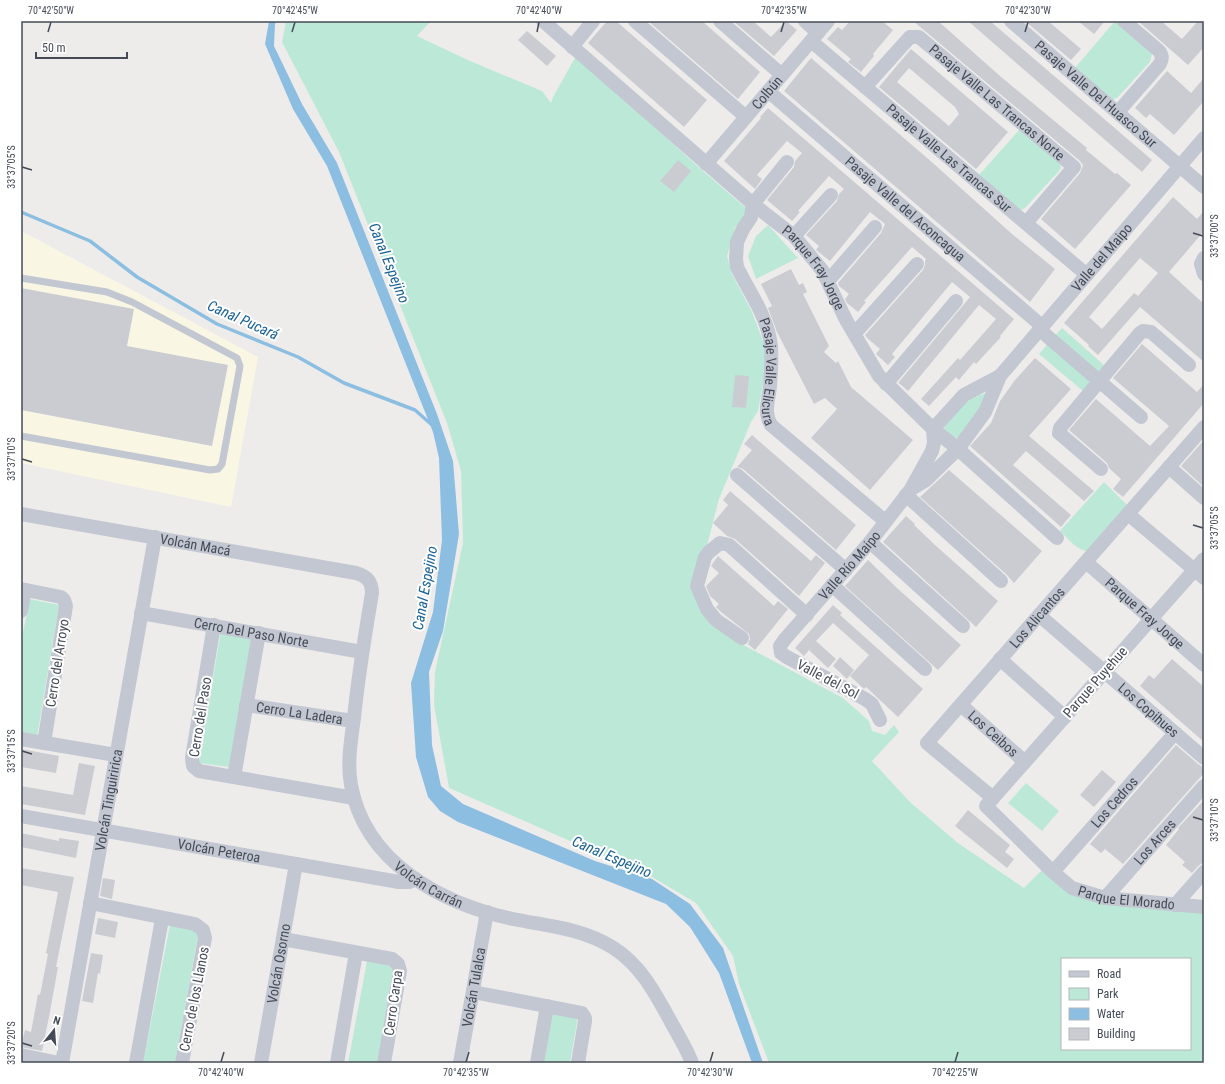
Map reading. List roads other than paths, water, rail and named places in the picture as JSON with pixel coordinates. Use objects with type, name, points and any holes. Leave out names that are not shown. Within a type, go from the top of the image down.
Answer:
[{"type":"street","name":"Parque Fray Jorge","points":[[543,21],[706,164],[794,236],[822,270],[846,320],[855,333],[878,376],[933,429],[958,449],[1057,538]]},
{"type":"street","points":[[572,47],[594,21]]},
{"type":"street","points":[[635,21],[746,117]]},
{"type":"street","points":[[720,21],[782,75]]},
{"type":"street","name":"Pasaje Valle Las Trancas Sur","points":[[805,21],[814,37],[865,87],[1087,275]]},
{"type":"street","name":"Colbún","points":[[706,164],[828,21]]},
{"type":"street","name":"Pasaje Valle Del Huasco Sur","points":[[1012,21],[1204,187]]},
{"type":"street","points":[[1118,112],[1159,65],[1162,55],[1124,21]]},
{"type":"street","name":"Pasaje Valle Las Trancas Norte","points":[[865,87],[910,37],[919,38],[1074,167],[1026,224]]},
{"type":"street","name":"Pasaje Valle del Aconcagua","points":[[768,91],[1142,417]]},
{"type":"street","name":"Valle del Maipo","points":[[958,449],[985,412],[1000,376],[1204,138]]},
{"type":"street","points":[[753,204],[787,162]]},
{"type":"street","points":[[794,236],[831,195]]},
{"type":"street","name":"Pasaje Valle Elicura","points":[[753,204],[751,217],[737,242],[736,259],[737,267],[762,313],[770,337],[770,387],[766,411],[768,419],[771,425],[885,521]]},
{"type":"street","points":[[828,281],[875,226]]},
{"type":"street","points":[[1204,258],[1201,264],[1204,274]]},
{"type":"street","points":[[855,333],[917,264]]},
{"type":"street","points":[[886,384],[956,301]]},
{"type":"street","points":[[1100,469],[1059,433],[1060,428],[1140,333],[1143,331],[1151,332],[1189,365]]},
{"type":"street","name":"Valle del Maipo","points":[[933,429],[964,395],[1000,376]]},
{"type":"street","name":"Los Alicantos","points":[[990,802],[927,743],[1204,427]]},
{"type":"street","name":"Valle Río Maipo","points":[[785,639],[870,542],[908,492],[932,451],[934,443],[933,429]]},
{"type":"street","name":"Valle Río Maipo","points":[[908,492],[926,480],[958,449]]},
{"type":"street","points":[[1169,467],[1204,498]]},
{"type":"street","points":[[738,475],[846,570]]},
{"type":"street","points":[[908,492],[1001,581]]},
{"type":"street","name":"Volcán Macá","points":[[21,514],[356,573],[365,576],[368,580]]},
{"type":"street","points":[[1128,514],[1199,574]]},
{"type":"street","name":"Volcán Tinguiririca","points":[[62,1063],[154,537]]},
{"type":"street","points":[[870,542],[963,626]]},
{"type":"street","points":[[742,638],[716,620],[707,609],[697,586],[706,557],[709,552],[720,543],[729,545],[807,615]]},
{"type":"street","name":"Parque Puyehue","points":[[990,802],[1151,619],[1199,574],[1204,559]]},
{"type":"street","name":"Parque Fray Jorge","points":[[1086,562],[1204,665]]},
{"type":"street","name":"Volcán Carrán","points":[[368,580],[371,584],[372,593],[362,652],[349,760],[354,798],[363,820],[378,845],[394,863],[432,889],[487,912],[581,932],[599,940],[625,956],[637,967],[650,983],[692,1063]]},
{"type":"street","points":[[832,586],[925,669]]},
{"type":"street","name":"Cerro del Arroyo","points":[[21,611],[23,589],[61,597],[66,606],[44,743]]},
{"type":"street","name":"Cerro Del Paso Norte","points":[[141,613],[362,652]]},
{"type":"street","name":"Los Copihues","points":[[1039,615],[1204,758]]},
{"type":"street","name":"Cerro del Paso","points":[[214,625],[192,762],[193,766],[199,771],[354,798]]},
{"type":"street","points":[[234,777],[259,633]]},
{"type":"street","name":"Valle del Sol","points":[[785,639],[780,646],[781,653],[865,699],[872,704],[880,720]]},
{"type":"street","points":[[1000,659],[1065,717]]},
{"type":"street","name":"Cerro La Ladera","points":[[246,705],[353,721]]},
{"type":"street","name":"Los Ceibos","points":[[961,705],[1025,762]]},
{"type":"street","name":"Los Cedros","points":[[1053,872],[1176,733]]},
{"type":"street","points":[[21,739],[116,755]]},
{"type":"street","name":"Los Arces","points":[[1105,898],[1204,786]]},
{"type":"street","name":"Parque El Morado","points":[[990,802],[1053,872],[1072,888],[1105,898],[1204,907]]},
{"type":"street","name":"Volcán Peteroa","points":[[21,816],[399,882],[409,882],[416,879]]},
{"type":"street","name":"Volcán Osorno","points":[[261,1063],[296,864]]},
{"type":"street","points":[[1175,905],[1204,872]]},
{"type":"street","name":"Cerro de los Llanos","points":[[90,903],[195,924],[203,930],[205,938],[182,1063]]},
{"type":"street","name":"Volcán Tulalca","points":[[460,1063],[487,912]]},
{"type":"street","points":[[136,1063],[162,918]]},
{"type":"street","name":"Cerro Carpa","points":[[283,939],[392,959],[400,967],[384,1063]]},
{"type":"street","points":[[337,1063],[356,953]]},
{"type":"street","points":[[473,992],[579,1012],[584,1015],[585,1021],[578,1063]]},
{"type":"street","points":[[537,1063],[547,1006]]},
{"type":"street","points":[[21,1055],[59,1063]]},
{"type":"lane","points":[[21,278],[106,292],[132,302],[237,358],[240,366],[222,464],[218,469],[210,470],[21,436]]},
{"type":"water","points":[[269,21],[277,21],[275,24],[274,46],[302,104],[337,163],[437,414],[453,461],[459,534],[443,631],[429,672],[432,745],[441,786],[463,804],[595,861],[652,879],[690,904],[723,948],[763,1063],[752,1063],[719,973],[690,927],[666,904],[458,822],[440,811],[428,797],[416,757],[411,683],[433,612],[442,540],[439,458],[433,432],[327,166],[293,109],[265,44]]},
{"type":"waterway","name":"Canal Pucará","points":[[21,212],[90,241],[137,277],[217,324],[298,357],[344,383],[415,410],[432,425]]},
{"type":"water label","name":"Canal Espejino","points":[[389,263]]},
{"type":"water label","name":"Canal Espejino","points":[[425,588]]},
{"type":"water label","name":"Canal Espejino","points":[[612,857]]}]
